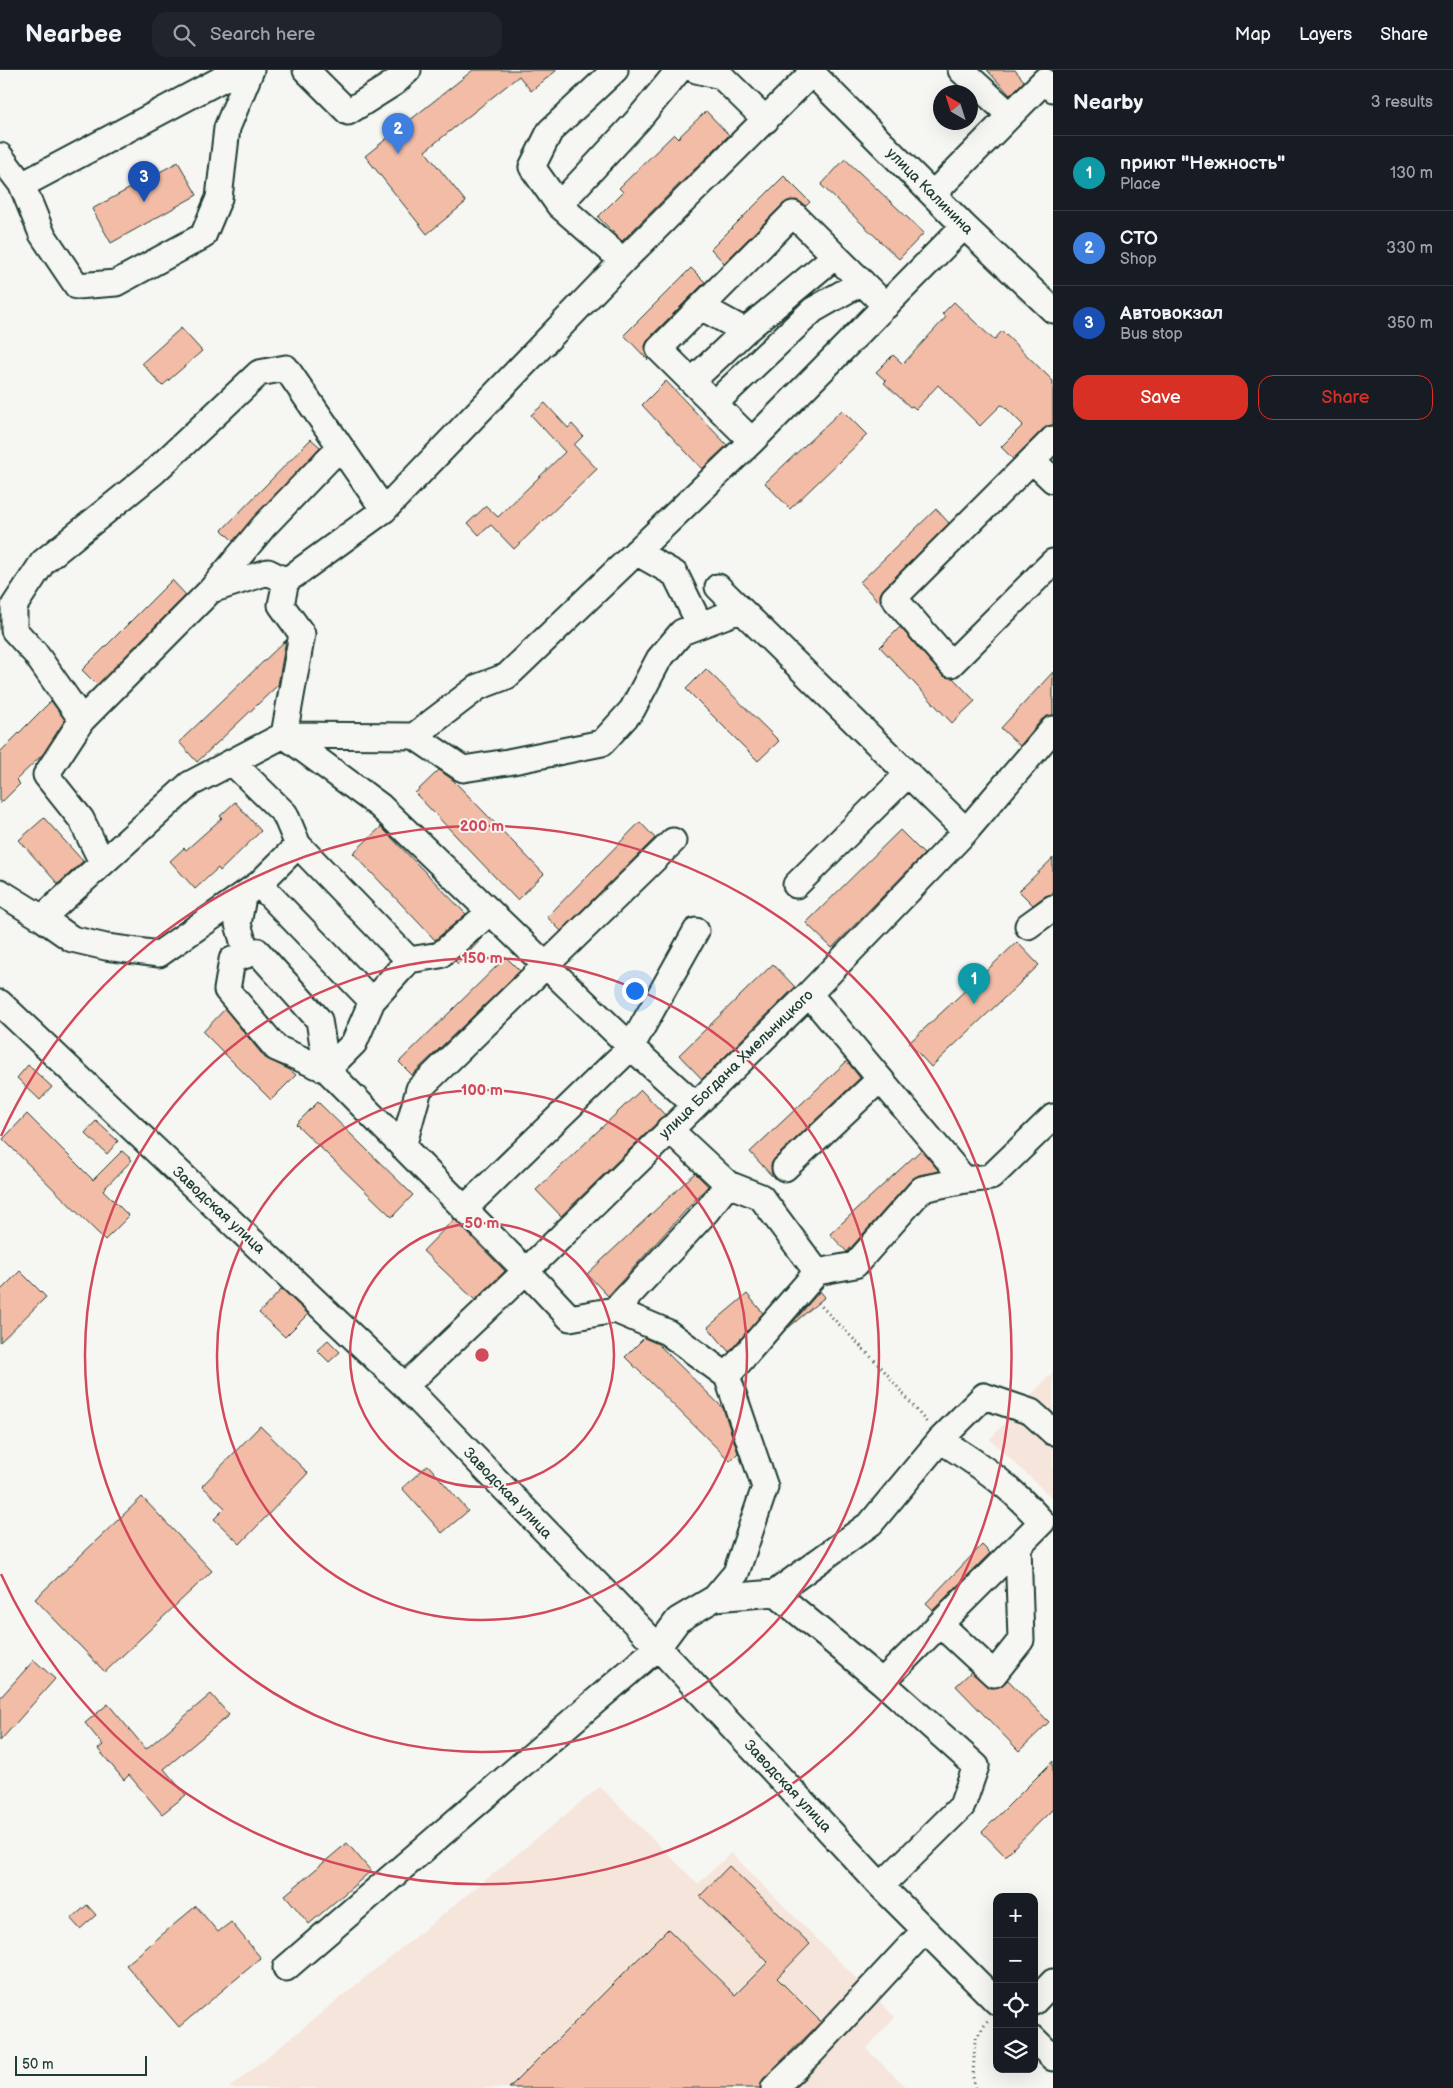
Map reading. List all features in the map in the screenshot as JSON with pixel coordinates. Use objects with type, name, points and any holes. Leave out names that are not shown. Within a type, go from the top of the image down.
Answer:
[{"type":"street","points":[[22,185],[239,70]]},
{"type":"street","points":[[0,156],[22,185],[42,234],[77,286],[116,283],[203,236],[219,198],[227,128],[251,70]]},
{"type":"street","points":[[306,70],[348,112],[394,83],[408,70]]},
{"type":"street","points":[[616,70],[550,131],[532,167],[559,204],[622,261]]},
{"type":"street","points":[[559,204],[637,121],[679,70]]},
{"type":"street","points":[[696,70],[721,76],[766,120]]},
{"type":"street","points":[[961,70],[1010,115]]},
{"type":"street","points":[[284,735],[302,634],[281,605],[286,581],[384,510],[622,261],[766,120],[810,72]]},
{"type":"street","name":"улица Калинина","points":[[810,72],[964,226],[1053,310]]},
{"type":"street","points":[[932,194],[1010,115],[1050,80]]},
{"type":"street","points":[[752,441],[659,349],[793,214],[886,306]]},
{"type":"street","points":[[414,736],[478,687],[507,676],[752,441],[964,226]]},
{"type":"street","points":[[692,382],[745,331],[835,256]]},
{"type":"street","points":[[714,404],[813,310],[862,282]]},
{"type":"street","points":[[701,307],[745,331]]},
{"type":"street","points":[[82,720],[35,653],[7,629],[14,606],[43,562],[154,472],[259,373],[286,368],[384,510]]},
{"type":"street","points":[[1053,439],[894,598],[951,664],[1053,562]]},
{"type":"street","points":[[102,862],[81,819],[46,775],[82,720],[211,590],[264,526],[340,446]]},
{"type":"street","points":[[1032,460],[1053,480]]},
{"type":"street","points":[[636,552],[674,574],[700,625]]},
{"type":"street","points":[[211,590],[268,572],[286,581]]},
{"type":"street","points":[[718,587],[966,831]]},
{"type":"street","points":[[42,918],[190,784],[284,735],[414,736],[463,769],[602,743],[632,710],[659,659],[682,632],[740,610]]},
{"type":"street","name":"улица Богдана Хмельницкого","points":[[404,1386],[526,1271],[694,1104],[809,994],[966,831],[1053,729]]},
{"type":"street","points":[[284,735],[380,806],[631,1047],[694,1104]]},
{"type":"street","points":[[232,762],[285,814],[298,845],[409,960]]},
{"type":"street","points":[[796,885],[908,774]]},
{"type":"street","points":[[403,1147],[419,1089],[673,841]]},
{"type":"street","points":[[0,892],[72,939],[106,947],[159,954],[251,891],[298,845]]},
{"type":"street","points":[[247,955],[238,924],[251,891]]},
{"type":"street","points":[[251,891],[372,1001]]},
{"type":"street","points":[[1028,926],[1053,908]]},
{"type":"street","points":[[326,1070],[354,1044],[372,1001],[409,960],[440,955],[490,912]]},
{"type":"street","points":[[464,1209],[631,1047],[696,931]]},
{"type":"street","points":[[286,1968],[658,1647],[678,1620],[715,1598],[736,1573],[765,1487],[727,1376],[667,1332],[615,1310],[570,1318],[526,1271],[326,1070],[276,1048],[227,990],[232,960],[257,951],[319,1020],[326,1070]]},
{"type":"street","points":[[809,994],[965,1180]]},
{"type":"street","name":"Заводская улица","points":[[0,1003],[404,1386],[658,1647],[993,2006]]},
{"type":"street","points":[[785,1168],[880,1079]]},
{"type":"street","points":[[727,1376],[811,1280],[855,1265],[922,1189],[991,1177],[1053,1117]]},
{"type":"street","points":[[669,1129],[728,1184],[761,1197],[811,1280]]},
{"type":"street","points":[[615,1310],[706,1212],[728,1184]]},
{"type":"street","points":[[715,1598],[775,1593],[871,1523],[940,1440],[984,1396],[1031,1412],[1053,1432]]},
{"type":"street","points":[[882,1682],[1042,1522],[1010,1488],[985,1468],[940,1440]]},
{"type":"street","points":[[940,1624],[994,1674],[1021,1640],[1018,1546]]},
{"type":"street","points":[[775,1593],[882,1682],[976,1766],[962,1806],[881,1886]]},
{"type":"street","points":[[774,2088],[812,2052],[924,1930]]},
{"type":"street","points":[[1038,1998],[1053,1982]]},
{"type":"street","points":[[1038,2044],[1053,2058]]},
{"type":"path","points":[[811,1280],[940,1440]]},
{"type":"path","points":[[975,2088],[973,2077],[975,2040],[993,2011]]},
{"type":"shaded area","points":[[1053,1372],[1053,1499],[990,1439]]},
{"type":"shaded area","points":[[600,1787],[698,1884],[731,1853],[895,2017],[866,2049],[907,2088],[229,2088]]},
{"type":"building","points":[[473,70],[557,70],[531,91],[519,76],[425,151],[466,202],[427,234],[365,156]]},
{"type":"building","points":[[987,70],[1015,70],[1024,81],[1010,95]]},
{"type":"building","points":[[706,111],[729,135],[622,241],[598,217],[623,192],[619,188],[674,134],[678,138]]},
{"type":"building","points":[[845,159],[924,233],[899,259],[821,185]]},
{"type":"building","points":[[178,162],[197,195],[111,243],[92,209]]},
{"type":"building","points":[[784,176],[810,202],[806,206],[796,200],[783,204],[724,263],[711,249]]},
{"type":"building","points":[[691,268],[705,282],[648,339],[645,346],[648,360],[624,335]]},
{"type":"building","points":[[954,302],[994,340],[1002,331],[1053,381],[1053,425],[1043,429],[1013,459],[1001,447],[1023,425],[1004,406],[1001,405],[980,426],[938,385],[916,409],[912,406],[910,407],[884,383],[886,381],[876,372],[893,355],[903,364],[946,317],[942,314]]},
{"type":"building","points":[[181,328],[202,351],[162,386],[142,363]]},
{"type":"building","points":[[666,381],[727,445],[702,469],[642,405]]},
{"type":"building","points":[[545,403],[568,428],[572,424],[583,436],[574,445],[597,469],[514,549],[491,525],[479,535],[468,523],[486,506],[498,517],[565,452],[531,415]]},
{"type":"building","points":[[842,410],[867,435],[790,509],[765,483]]},
{"type":"building","points":[[311,439],[320,447],[233,541],[222,530]]},
{"type":"building","points":[[936,509],[949,523],[884,588],[880,594],[881,604],[860,582]]},
{"type":"building","points":[[172,580],[186,595],[97,685],[82,670]]},
{"type":"building","points":[[900,627],[940,673],[946,677],[953,678],[975,701],[952,723],[880,647]]},
{"type":"building","points":[[286,640],[278,685],[197,762],[179,742]]},
{"type":"building","points":[[706,669],[779,741],[758,761],[686,689]]},
{"type":"building","points":[[1053,672],[1053,715],[1042,719],[1020,746],[1001,728]]},
{"type":"building","points":[[51,701],[65,720],[44,753],[16,780],[20,784],[0,804],[0,752]]},
{"type":"building","points":[[439,770],[453,780],[544,874],[517,900],[415,793]]},
{"type":"building","points":[[235,802],[261,831],[220,871],[218,868],[195,889],[170,861],[184,848],[186,850],[222,818],[220,816]]},
{"type":"building","points":[[44,818],[83,861],[58,884],[19,840]]},
{"type":"building","points":[[640,822],[655,838],[561,931],[547,917]]},
{"type":"building","points":[[381,827],[466,914],[435,940],[353,853]]},
{"type":"building","points":[[900,830],[924,854],[832,948],[806,923]]},
{"type":"building","points":[[1053,858],[1053,894],[1045,896],[1033,905],[1019,891]]},
{"type":"building","points":[[485,935],[458,964],[455,961]]},
{"type":"building","points":[[1017,942],[1039,965],[931,1067],[909,1043]]},
{"type":"building","points":[[506,957],[520,971],[412,1075],[399,1062]]},
{"type":"building","points":[[773,964],[795,987],[702,1079],[679,1055]]},
{"type":"building","points":[[225,1009],[265,1058],[296,1075],[271,1100],[203,1032]]},
{"type":"building","points":[[847,1061],[860,1078],[775,1158],[771,1164],[772,1176],[750,1152]]},
{"type":"building","points":[[28,1065],[52,1087],[40,1100],[17,1078]]},
{"type":"building","points":[[641,1090],[665,1115],[561,1216],[536,1190]]},
{"type":"building","points":[[318,1102],[413,1195],[392,1217],[296,1124]]},
{"type":"building","points":[[27,1114],[93,1180],[122,1151],[132,1160],[103,1190],[129,1216],[105,1240],[3,1139]]},
{"type":"building","points":[[96,1121],[118,1141],[107,1154],[85,1133]]},
{"type":"building","points":[[921,1150],[939,1171],[919,1175],[911,1180],[847,1252],[830,1234]]},
{"type":"building","points":[[695,1173],[708,1186],[608,1296],[587,1274]]},
{"type":"building","points":[[454,1219],[505,1271],[475,1300],[423,1251]]},
{"type":"building","points":[[20,1271],[46,1297],[0,1342],[0,1291]]},
{"type":"building","points":[[282,1289],[308,1314],[285,1337],[259,1313]]},
{"type":"building","points":[[820,1291],[825,1297],[788,1328]]},
{"type":"building","points":[[747,1294],[763,1313],[729,1352],[708,1327]]},
{"type":"building","points":[[644,1338],[658,1344],[723,1408],[738,1453],[730,1461],[625,1357]]},
{"type":"building","points":[[328,1340],[340,1352],[329,1362],[317,1350]]},
{"type":"building","points":[[260,1426],[308,1473],[240,1544],[214,1519],[225,1508],[202,1486]]},
{"type":"building","points":[[428,1465],[468,1511],[442,1533],[402,1488]]},
{"type":"building","points":[[142,1497],[212,1571],[105,1672],[35,1599]]},
{"type":"building","points":[[982,1545],[990,1553],[933,1610],[926,1603]]},
{"type":"building","points":[[34,1660],[55,1679],[0,1741],[0,1698]]},
{"type":"building","points":[[971,1672],[991,1688],[999,1687],[1008,1680],[1049,1722],[1019,1751],[956,1686]]},
{"type":"building","points":[[211,1694],[229,1715],[164,1769],[186,1795],[162,1814],[129,1775],[124,1780],[98,1749],[103,1745],[85,1723],[108,1704],[146,1749]]},
{"type":"building","points":[[1053,1761],[1053,1809],[1005,1856],[982,1832]]},
{"type":"building","points":[[347,1843],[371,1871],[309,1924],[285,1895]]},
{"type":"building","points":[[729,1866],[810,1944],[777,1978],[821,2022],[764,2078],[760,2088],[509,2088],[668,1929],[735,1995],[768,1962],[700,1896]]},
{"type":"building","points":[[87,1905],[96,1915],[80,1929],[71,1919]]},
{"type":"building","points":[[196,1906],[218,1932],[231,1922],[261,1958],[179,2027],[126,1965]]},
{"type":"place","name":"СТО","points":[[398,154]]},
{"type":"place","name":"Автовокзал","points":[[144,202]]},
{"type":"place","name":"приют \"Нежность\"","points":[[974,1004]]}]
